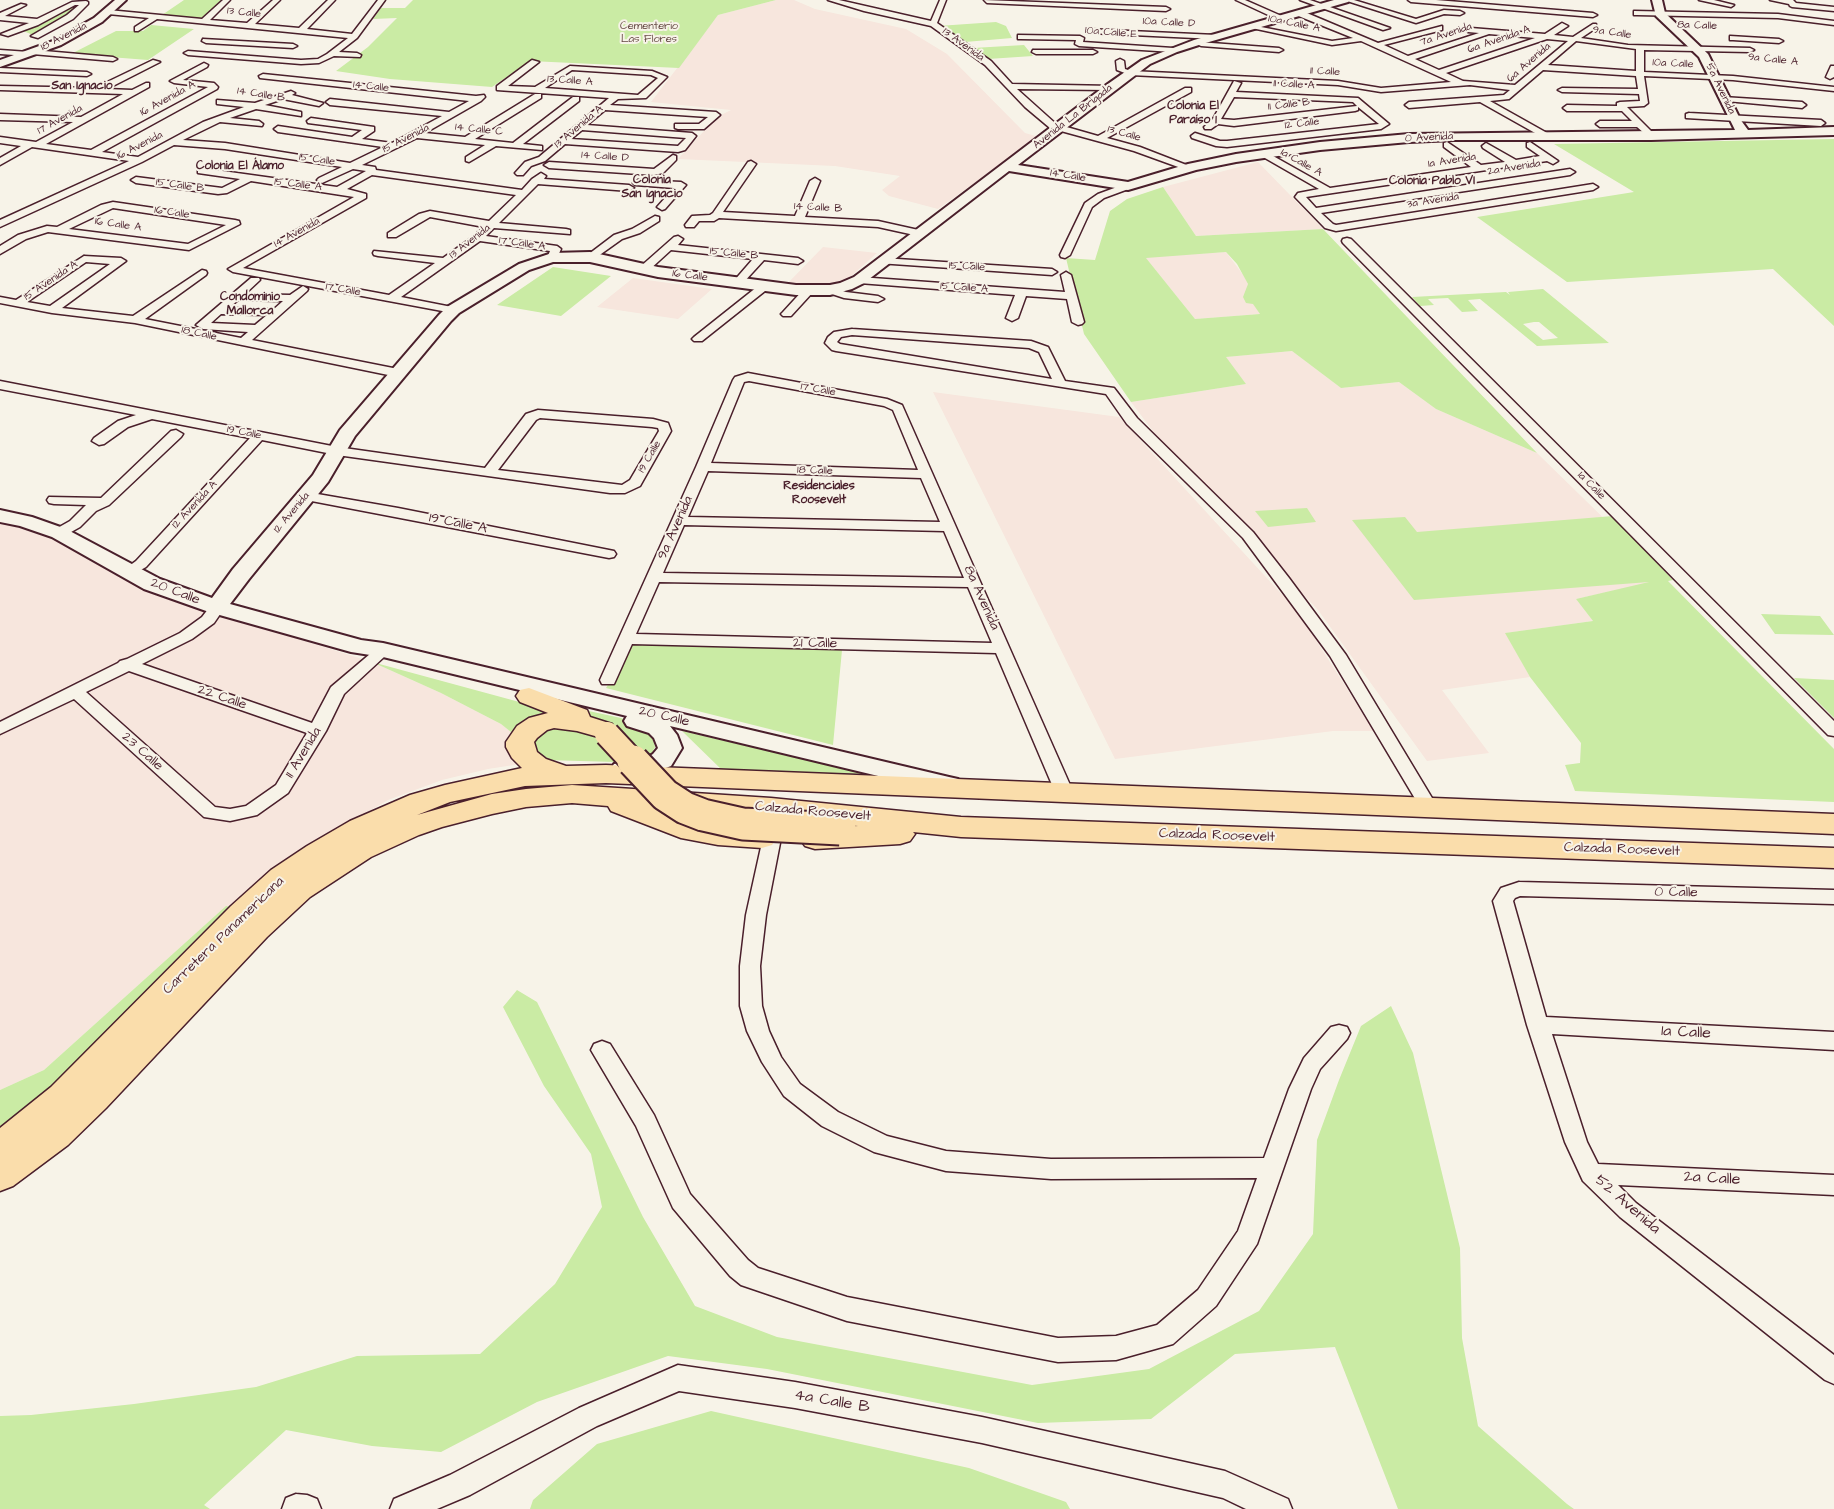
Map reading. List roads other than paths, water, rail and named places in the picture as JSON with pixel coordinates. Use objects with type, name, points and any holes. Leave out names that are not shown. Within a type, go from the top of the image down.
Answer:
[{"type":"highway","points":[[529,696],[570,712],[605,732],[665,795],[680,805],[703,815],[743,824],[912,833]]},
{"type":"highway","points":[[560,774],[536,765],[526,758],[520,747],[520,742],[526,732],[538,724],[554,720],[580,723],[605,732]]},
{"type":"highway","name":"Carretera Panamericana","points":[[0,1149],[63,1097],[249,908],[282,878],[318,853],[360,828],[420,802],[445,794],[525,777],[560,774],[603,785]]},
{"type":"highway","name":"Calzada Roosevelt","points":[[603,785],[968,790],[1834,824]]},
{"type":"highway","name":"Calzada Roosevelt","points":[[603,785],[771,808],[961,827],[1834,858]]},
{"type":"highway","points":[[603,785],[679,828],[718,835],[822,840],[961,827]]},
{"type":"highway","name":"Carretera Panamericana","points":[[0,1175],[55,1134],[89,1103],[256,929],[299,889],[328,870],[361,850],[409,828],[458,812],[492,804],[568,794],[603,785]]},
{"type":"highway","points":[[1788,823],[1816,828],[1831,834],[1834,840]]},
{"type":"highway","points":[[1310,839],[1366,831],[1823,848],[1834,846]]},
{"type":"main road","name":"18 Avenida","points":[[0,65],[65,38],[106,13],[121,0]]},
{"type":"main road","name":"Avenida La Brigada","points":[[830,290],[859,280],[1108,88],[1156,57],[1216,37],[1346,0]]},
{"type":"main road","name":"5a Avenida","points":[[1657,0],[1677,36],[1704,56],[1714,69],[1734,118],[1741,130],[1746,134]]},
{"type":"main road","name":"0 Avenida","points":[[1128,186],[1193,167],[1263,154],[1320,146],[1409,138],[1834,132]]},
{"type":"main road","name":"14 Calle","points":[[1008,167],[1128,186]]},
{"type":"main road","name":"16 Calle","points":[[552,258],[590,257],[644,269],[738,282],[809,290],[830,290]]},
{"type":"main road","name":"12 Avenida","points":[[217,607],[241,574],[321,478],[347,434],[453,310],[524,267],[552,258]]},
{"type":"main road","name":"20 Calle","points":[[0,516],[25,521],[64,535],[152,584],[217,607],[367,652],[529,696],[646,723],[658,728],[665,735],[670,748],[662,760],[603,785]]},
{"type":"main road","name":"20 Calle","points":[[367,652],[411,657],[968,790]]},
{"type":"street","points":[[204,21],[226,0]]},
{"type":"street","points":[[250,25],[278,0]]},
{"type":"street","points":[[301,31],[332,0]]},
{"type":"street","points":[[231,24],[188,53],[301,62],[319,61],[332,54],[354,36],[382,0]]},
{"type":"street","points":[[831,0],[856,8],[933,24]]},
{"type":"street","name":"13 Avenida","points":[[941,0],[933,24],[977,54],[1010,86]]},
{"type":"street","points":[[1115,6],[1121,0]]},
{"type":"street","points":[[1239,0],[1282,18]]},
{"type":"street","points":[[1304,0],[1386,28]]},
{"type":"street","points":[[1346,0],[1416,20],[1436,14],[1468,16]]},
{"type":"street","points":[[1411,0],[1592,15]]},
{"type":"street","points":[[1702,0],[1739,6]]},
{"type":"street","points":[[1774,0],[1834,9]]},
{"type":"street","points":[[987,1],[1115,6],[1142,11],[1168,9]]},
{"type":"street","points":[[1778,16],[1778,11],[1781,7],[1794,2]]},
{"type":"street","points":[[3,34],[40,21],[74,3],[86,3],[70,17],[35,36]]},
{"type":"street","points":[[0,8],[14,4],[23,5],[0,17]]},
{"type":"street","points":[[888,15],[893,7]]},
{"type":"street","name":"13 Calle","points":[[106,13],[131,13],[354,36]]},
{"type":"street","points":[[1299,13],[1377,45],[1460,83]]},
{"type":"street","points":[[1637,13],[1668,22],[1778,16],[1834,23]]},
{"type":"street","points":[[138,29],[157,16]]},
{"type":"street","points":[[0,17],[40,21]]},
{"type":"street","name":"6a Avenida A","points":[[1439,73],[1545,37],[1564,26],[1548,25]]},
{"type":"street","name":"6a Avenida","points":[[1409,105],[1506,97],[1574,39],[1593,26]]},
{"type":"street","name":"10a Calle A","points":[[1251,27],[1332,43],[1362,39]]},
{"type":"street","points":[[1377,45],[1439,28]]},
{"type":"street","name":"10a Calle D","points":[[1090,31],[1140,30],[1216,37]]},
{"type":"street","name":"9a Calle","points":[[1471,30],[1574,39],[1640,48],[1750,50]]},
{"type":"street","points":[[275,60],[310,32]]},
{"type":"street","name":"7a Avenida","points":[[1408,59],[1491,32]]},
{"type":"street","points":[[3,34],[65,38]]},
{"type":"street","name":"8a Calle","points":[[1677,36],[1701,37]]},
{"type":"street","name":"10a Calle E","points":[[1021,37],[1080,38],[1079,44],[1173,50]]},
{"type":"street","name":"8a Calle","points":[[1728,38],[1779,41]]},
{"type":"street","points":[[206,40],[293,46]]},
{"type":"street","points":[[1193,44],[1279,50]]},
{"type":"street","points":[[1640,48],[1640,74],[1644,103],[1621,104],[1651,136]]},
{"type":"street","points":[[0,52],[113,59]]},
{"type":"street","points":[[1036,52],[1077,52],[1156,57]]},
{"type":"street","points":[[332,54],[357,55]]},
{"type":"street","points":[[1120,61],[1121,70],[1130,73]]},
{"type":"street","points":[[98,90],[156,62]]},
{"type":"street","name":"13 Calle A","points":[[535,62],[500,88],[537,93],[638,97],[643,96],[653,86]]},
{"type":"street","points":[[0,65],[87,74]]},
{"type":"street","name":"16 Avenida A","points":[[93,154],[214,87],[211,85],[174,81],[204,65]]},
{"type":"street","name":"10a Calle","points":[[1541,67],[1640,74],[1714,69],[1834,89]]},
{"type":"street","points":[[468,140],[570,68],[663,76],[653,86],[643,85]]},
{"type":"street","points":[[1821,76],[1832,78],[1834,68]]},
{"type":"street","name":"11 Calle","points":[[1130,73],[1338,83],[1380,90],[1460,83],[1516,88]]},
{"type":"street","name":"14 Calle","points":[[263,76],[478,99]]},
{"type":"street","points":[[1216,121],[1239,78]]},
{"type":"street","points":[[553,79],[571,80]]},
{"type":"street","name":"17 Avenida","points":[[0,162],[83,120],[146,85]]},
{"type":"street","points":[[1010,86],[1108,88]]},
{"type":"street","points":[[1010,86],[1028,105],[1057,128]]},
{"type":"street","points":[[0,88],[133,92]]},
{"type":"street","points":[[1099,139],[1188,90]]},
{"type":"street","points":[[1562,90],[1642,92]]},
{"type":"street","name":"15 Avenida","points":[[322,180],[416,135],[488,93]]},
{"type":"street","name":"16 Avenida","points":[[0,224],[139,160],[206,124],[287,94],[319,103]]},
{"type":"street","name":"11 Calle A","points":[[1232,94],[1355,100],[1365,107]]},
{"type":"street","name":"13 Avenida A","points":[[538,177],[553,149],[616,96]]},
{"type":"street","points":[[516,145],[576,99]]},
{"type":"street","points":[[1483,100],[1544,135]]},
{"type":"street","points":[[1726,100],[1802,105]]},
{"type":"street","name":"14 Calle B","points":[[220,102],[256,106],[298,114]]},
{"type":"street","points":[[330,102],[452,115]]},
{"type":"street","points":[[588,120],[703,126],[716,115],[602,107]]},
{"type":"street","name":"11 Calle B","points":[[1216,121],[1234,123],[1365,107]]},
{"type":"street","name":"12 Calle","points":[[1216,121],[1195,136],[1222,145],[1381,126],[1384,124],[1365,107]]},
{"type":"street","points":[[1567,108],[1624,109]]},
{"type":"street","points":[[1689,116],[1820,123]]},
{"type":"street","points":[[0,117],[83,120]]},
{"type":"street","points":[[218,120],[259,124]]},
{"type":"street","points":[[311,121],[371,130],[353,140]]},
{"type":"street","points":[[1600,124],[1640,124]]},
{"type":"street","points":[[563,141],[682,148],[692,136],[579,127]]},
{"type":"street","points":[[539,128],[554,129]]},
{"type":"street","name":"13 Calle","points":[[1057,128],[1137,149],[1184,166]]},
{"type":"street","points":[[278,129],[394,146]]},
{"type":"street","name":"14 Calle C","points":[[416,135],[539,148]]},
{"type":"street","points":[[0,140],[139,160]]},
{"type":"street","name":"15 Calle","points":[[172,142],[225,146],[354,165],[372,171],[525,193]]},
{"type":"street","points":[[469,159],[495,143]]},
{"type":"street","points":[[1447,145],[1480,168]]},
{"type":"street","points":[[1530,145],[1581,179]]},
{"type":"street","points":[[1486,146],[1514,163]]},
{"type":"street","name":"13 Avenida A","points":[[539,148],[512,170],[517,172],[528,164],[545,162]]},
{"type":"street","name":"14 Calle D","points":[[545,162],[660,171],[673,158],[553,149]]},
{"type":"street","name":"1a Calle A","points":[[1263,154],[1329,191]]},
{"type":"street","name":"1a Avenida","points":[[1314,211],[1301,195],[1548,158]]},
{"type":"street","points":[[644,269],[688,229],[696,218],[712,218],[751,164]]},
{"type":"street","name":"15 Calle A","points":[[201,171],[246,179],[338,190],[360,194],[363,196],[362,198]]},
{"type":"street","points":[[338,190],[372,171]]},
{"type":"street","points":[[517,172],[631,191],[640,182],[681,185],[667,196],[662,207]]},
{"type":"street","name":"13 Avenida","points":[[392,298],[478,238],[525,193],[538,177]]},
{"type":"street","name":"15 Calle B","points":[[136,180],[224,190],[246,179]]},
{"type":"street","name":"2a Avenida","points":[[1314,211],[1581,179]]},
{"type":"street","name":"3a Avenida","points":[[1314,211],[1329,226],[1336,228],[1581,179]]},
{"type":"street","points":[[799,220],[815,181]]},
{"type":"street","name":"0 Avenida","points":[[1065,255],[1088,206],[1101,196],[1128,186]]},
{"type":"street","name":"14 Avenida","points":[[233,269],[362,198]]},
{"type":"street","name":"16 Calle","points":[[61,229],[109,206],[117,205],[235,222],[235,224],[189,247]]},
{"type":"street","points":[[392,235],[423,216],[430,214],[492,225],[566,232]]},
{"type":"street","name":"14 Calle B","points":[[715,215],[878,224],[919,233]]},
{"type":"street","points":[[590,257],[618,237],[636,230],[655,219]]},
{"type":"street","name":"16 Calle A","points":[[16,240],[44,229],[61,229],[189,247]]},
{"type":"street","points":[[0,238],[16,240]]},
{"type":"street","name":"17 Calle A","points":[[478,238],[553,248],[556,249],[552,258]]},
{"type":"street","points":[[0,251],[16,240]]},
{"type":"street","name":"1a Calle","points":[[1347,241],[1541,430],[1834,731]]},
{"type":"street","name":"15 Calle B","points":[[669,247],[798,261]]},
{"type":"street","points":[[378,253],[444,261]]},
{"type":"street","points":[[738,282],[761,257]]},
{"type":"street","name":"15 Avenida A","points":[[18,303],[84,259],[121,261],[52,310]]},
{"type":"street","name":"15 Calle","points":[[882,262],[1052,272]]},
{"type":"street","name":"17 Calle","points":[[233,269],[453,310]]},
{"type":"street","points":[[135,320],[202,273]]},
{"type":"street","points":[[1008,291],[1013,274]]},
{"type":"street","points":[[1066,275],[1078,322]]},
{"type":"street","points":[[255,280],[202,325],[260,328]]},
{"type":"street","name":"15 Calle A","points":[[859,280],[1070,296]]},
{"type":"street","points":[[698,339],[766,285]]},
{"type":"street","points":[[242,343],[303,288]]},
{"type":"street","points":[[787,314],[809,290]]},
{"type":"street","points":[[830,290],[844,295],[878,299]]},
{"type":"street","points":[[1012,318],[1022,292]]},
{"type":"street","points":[[234,297],[293,298]]},
{"type":"street","name":"18 Calle","points":[[0,300],[52,310],[135,320],[398,373]]},
{"type":"street","points":[[218,311],[278,312]]},
{"type":"street","points":[[1061,384],[1050,359],[1044,350],[1039,347],[987,341],[852,332],[838,334],[832,339],[831,343],[836,346],[973,370],[1110,392],[1132,421],[1160,451],[1214,501],[1248,536],[1284,581],[1338,655],[1429,808]]},
{"type":"street","points":[[973,370],[987,341]]},
{"type":"street","name":"17 Calle","points":[[742,378],[894,404]]},
{"type":"street","name":"9a Avenida","points":[[608,680],[655,577],[739,380],[742,378]]},
{"type":"street","name":"19 Calle","points":[[0,385],[336,451],[489,473],[610,489],[625,489],[635,483],[665,431],[663,426],[653,423],[538,414],[531,417],[489,473]]},
{"type":"street","name":"8a Avenida","points":[[894,404],[898,408],[1065,794]]},
{"type":"street","points":[[99,441],[123,424],[153,415]]},
{"type":"street","points":[[54,500],[104,502],[176,434]]},
{"type":"street","name":"12 Avenida A","points":[[130,572],[141,564],[259,436]]},
{"type":"street","name":"18 Calle","points":[[703,467],[926,474]]},
{"type":"street","name":"19 Calle A","points":[[306,496],[398,512],[609,554]]},
{"type":"street","points":[[64,535],[93,520],[104,508],[104,502]]},
{"type":"street","points":[[679,521],[950,528]]},
{"type":"street","points":[[655,577],[974,583]]},
{"type":"street","name":"12 Avenida","points":[[0,729],[126,664],[186,636],[208,620],[217,607]]},
{"type":"street","name":"21 Calle","points":[[627,639],[1003,648]]},
{"type":"street","name":"11 Avenida","points":[[210,813],[230,815],[251,811],[282,789],[317,731],[337,691],[367,652]]},
{"type":"street","name":"22 Calle","points":[[126,664],[317,731]]},
{"type":"street","name":"23 Calle","points":[[75,691],[210,813]]},
{"type":"street","points":[[772,838],[753,940],[750,966],[751,1006],[758,1030],[773,1062],[792,1090],[830,1119],[882,1145],[946,1161],[1051,1168],[1273,1168]]},
{"type":"street","name":"0 Calle","points":[[1519,889],[1834,896]]},
{"type":"street","name":"52 Avenida","points":[[1519,889],[1508,893],[1503,901],[1538,1026],[1576,1142],[1591,1174],[1628,1210],[1824,1357],[1834,1371]]},
{"type":"street","name":"1a Calle","points":[[1538,1026],[1834,1040]]},
{"type":"street","points":[[602,1050],[646,1122],[681,1201],[739,1268],[750,1277],[847,1309],[1058,1350],[1116,1348],[1164,1335],[1208,1298],[1248,1236],[1300,1089],[1312,1064],[1340,1033]]},
{"type":"street","name":"2a Calle","points":[[1591,1174],[1834,1185]]},
{"type":"street","name":"4a Calle B","points":[[404,1509],[460,1485],[588,1417],[678,1378],[795,1395],[982,1430],[1225,1485],[1278,1509]]},
{"type":"street","points":[[296,1508],[307,1509]]},
{"type":"district","name":"San Ignacio","points":[[82,86]]},
{"type":"district","name":"Colonia El Paraíso 1","points":[[1193,113]]},
{"type":"district","name":"Colonia El Álamo","points":[[240,166]]},
{"type":"district","name":"Colonia Pablo VI","points":[[1432,181]]},
{"type":"district","name":"Colonia San Ignacio","points":[[652,187]]},
{"type":"district","name":"Condominio Mallorca","points":[[250,304]]},
{"type":"district","name":"Residenciales Roosevelt","points":[[819,493]]},
{"type":"park label","name":"Cementerio Las Flores","points":[[649,33]]}]
